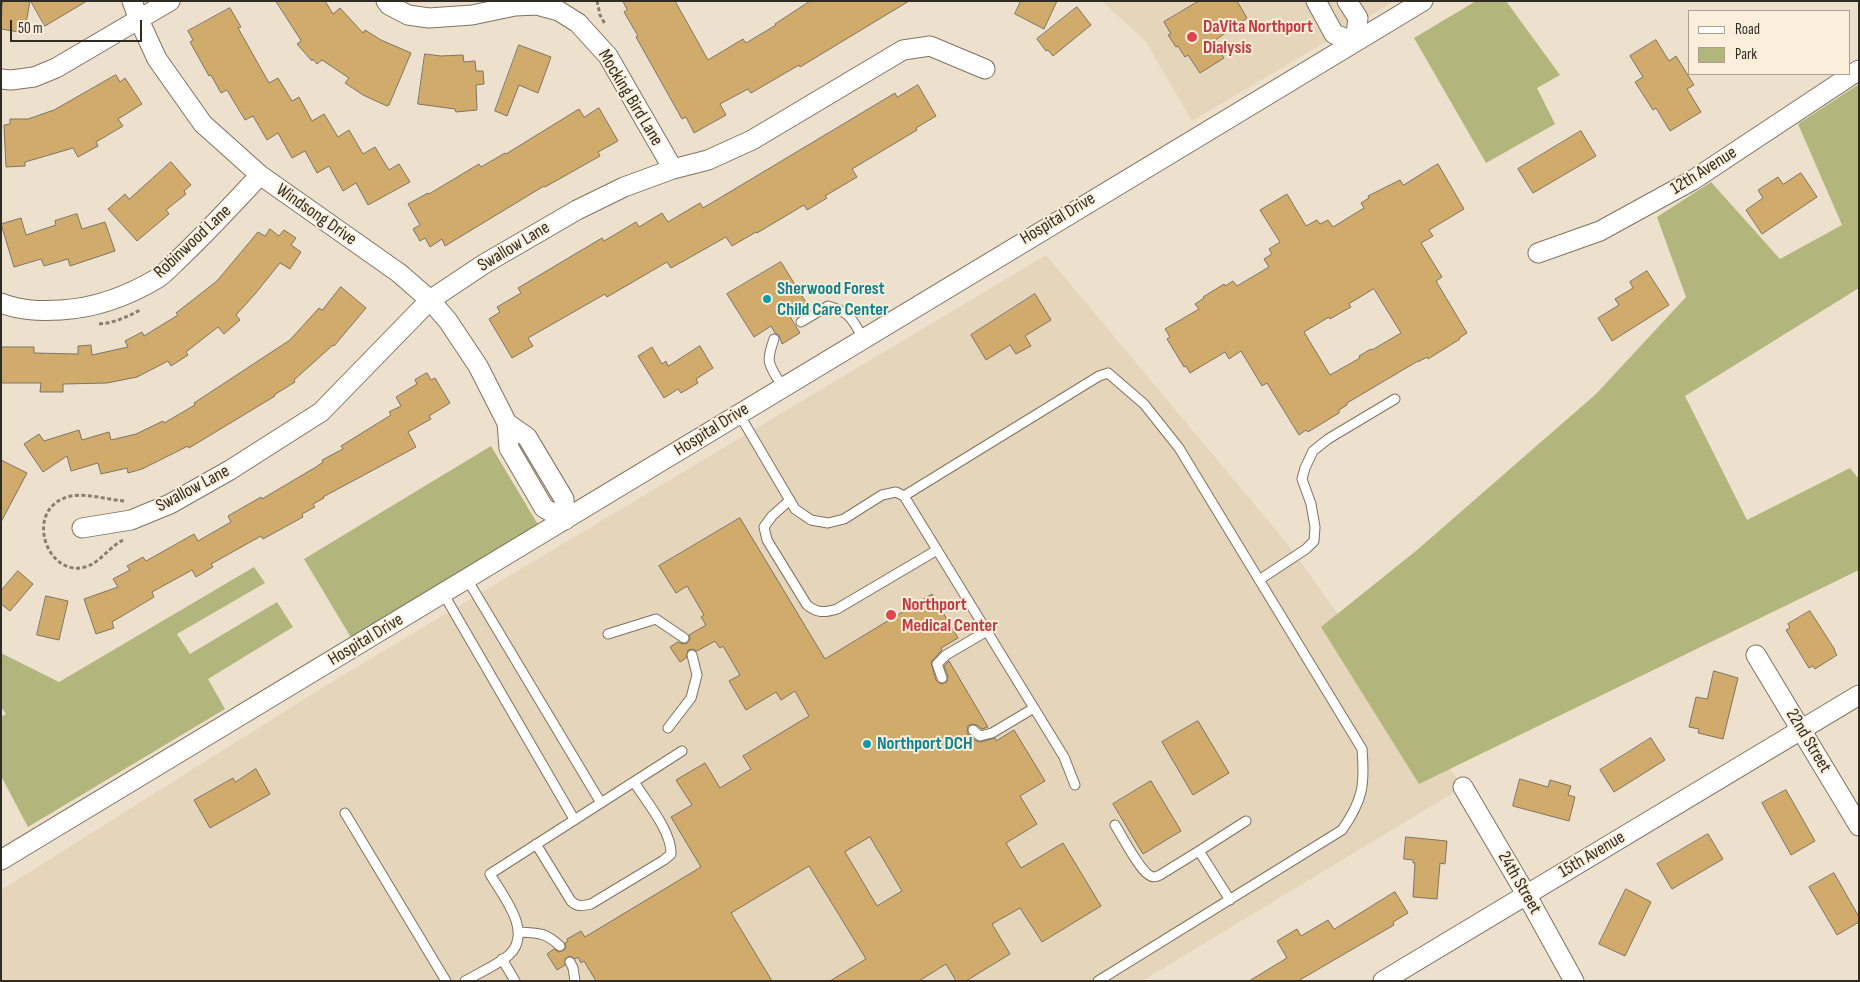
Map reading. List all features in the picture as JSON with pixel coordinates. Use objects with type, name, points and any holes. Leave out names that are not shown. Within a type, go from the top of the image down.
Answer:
[{"type":"street","name":"Windsong Drive","points":[[132,1],[156,59],[203,124],[260,175],[400,273],[430,300],[448,321],[478,366],[507,423],[527,437],[564,499],[565,520]]},
{"type":"street","points":[[1,79],[11,80],[34,77],[56,68],[170,1]]},
{"type":"street","name":"Mocking Bird Lane","points":[[386,1],[389,5],[408,15],[429,18],[472,15],[515,6],[537,5],[559,11],[578,23],[608,56],[673,169]]},
{"type":"street","points":[[1316,1],[1334,34],[1355,42],[1358,18],[1347,1]]},
{"type":"street","name":"Hospital Drive","points":[[1,860],[565,520],[782,386],[1423,1]]},
{"type":"street","name":"Swallow Lane","points":[[82,528],[131,520],[170,504],[230,470],[321,412],[430,300],[484,264],[578,210],[624,187],[673,169],[708,160],[752,140],[903,50],[930,46],[985,69]]},
{"type":"street","name":"12th Avenue","points":[[1538,253],[1600,231],[1693,180],[1859,70]]},
{"type":"street","name":"Robinwood Lane","points":[[1,303],[14,308],[35,311],[70,309],[101,304],[130,292],[159,277],[208,231],[260,175]]},
{"type":"street","name":"22nd Street","points":[[1756,655],[1859,826]]},
{"type":"street","name":"15th Avenue","points":[[1383,981],[1859,695]]},
{"type":"street","name":"24th Street","points":[[1462,787],[1526,894],[1574,981]]},
{"type":"lane","points":[[801,322],[828,306],[841,310],[852,317],[863,338]]},
{"type":"lane","points":[[774,339],[767,357],[769,365],[782,386]]},
{"type":"lane","points":[[904,496],[1099,376],[1108,373],[1144,404],[1179,448],[1362,749],[1364,774],[1361,797],[1352,816],[1342,830],[1098,981]]},
{"type":"lane","points":[[1259,580],[1306,549],[1314,540],[1315,527],[1311,504],[1302,479],[1304,468],[1313,451],[1328,439],[1395,399]]},
{"type":"lane","points":[[739,414],[795,509],[811,520],[828,523],[844,519],[882,495],[896,492],[904,496],[1064,757],[1075,786]]},
{"type":"lane","points":[[790,500],[772,516],[764,527],[767,540],[806,605],[816,612],[828,612],[839,608],[937,550]]},
{"type":"lane","points":[[467,579],[601,802]]},
{"type":"lane","points":[[443,593],[574,819]]},
{"type":"lane","points":[[608,634],[656,619],[684,638]]},
{"type":"lane","points":[[942,678],[937,664],[946,655],[986,631]]},
{"type":"lane","points":[[668,728],[691,698],[697,675],[692,655]]},
{"type":"lane","points":[[973,730],[980,736],[992,733],[1034,708]]},
{"type":"lane","points":[[465,981],[508,955],[517,946],[518,932],[516,921],[510,907],[490,874],[682,752]]},
{"type":"lane","points":[[536,844],[571,900],[574,904],[582,907],[591,904],[664,860],[671,854],[672,846],[634,782]]},
{"type":"lane","points":[[345,813],[446,981]]},
{"type":"lane","points":[[1115,825],[1141,868],[1150,876],[1155,877],[1199,852],[1246,821]]},
{"type":"lane","points":[[1199,852],[1230,900]]},
{"type":"lane","points":[[518,932],[541,933],[550,936],[560,946]]},
{"type":"lane","points":[[502,959],[515,981]]},
{"type":"lane","points":[[570,962],[575,981]]},
{"type":"shaded area","points":[[1102,1],[1395,1],[1192,121],[1146,42]]},
{"type":"shaded area","name":"Northport Medical Center","points":[[1046,255],[1286,542],[1463,787],[1142,981],[1,981],[1,890],[320,689]]},
{"type":"green space","points":[[1476,1],[1506,1],[1560,75],[1537,88],[1555,124],[1486,163],[1414,38]]},
{"type":"green space","points":[[1859,84],[1859,288],[1685,396],[1747,520],[1850,468],[1859,479],[1859,570],[1419,784],[1321,627],[1417,550],[1596,394],[1686,297],[1657,217],[1711,182],[1780,259],[1842,225],[1798,124]]},
{"type":"green space","points":[[491,446],[543,533],[356,646],[304,559]]},
{"type":"green space","points":[[254,567],[265,583],[177,634],[190,654],[277,602],[293,627],[208,679],[225,709],[28,827],[1,776],[1,717],[6,714],[1,707],[1,653],[59,682]]},
{"type":"building","points":[[3,1],[30,1],[25,29],[20,28],[19,32],[1,29]]},
{"type":"building","points":[[31,1],[87,1],[45,26]]},
{"type":"building","points":[[276,1],[325,1],[333,14],[340,8],[363,33],[365,30],[381,40],[411,53],[389,105],[387,106],[363,95],[345,83],[349,78],[322,60],[317,64],[313,59],[312,61],[297,44],[301,41]]},
{"type":"building","points":[[623,1],[675,1],[708,60],[743,39],[746,43],[810,1],[909,1],[800,67],[799,65],[751,93],[748,89],[720,104],[726,115],[694,133],[686,117],[682,119],[636,37],[638,36],[624,12],[627,10]]},
{"type":"building","points":[[1021,1],[1057,1],[1044,29],[1015,14]]},
{"type":"building","name":"DaVita Northport Dialysis","points":[[1199,1],[1237,1],[1247,18],[1214,41],[1224,58],[1200,73],[1188,55],[1185,57],[1178,46],[1176,47],[1168,35],[1171,34],[1164,22]]},
{"type":"building","points":[[1077,7],[1091,25],[1053,56],[1048,50],[1046,51],[1037,39]]},
{"type":"building","points":[[230,8],[241,27],[238,28],[269,83],[278,78],[292,101],[299,97],[312,121],[324,114],[338,137],[349,130],[363,154],[375,147],[389,170],[399,164],[410,182],[368,205],[356,183],[343,191],[329,166],[317,173],[305,151],[292,158],[278,133],[267,140],[253,116],[245,120],[227,90],[221,93],[211,75],[209,76],[190,42],[193,40],[188,31]]},
{"type":"building","points":[[1656,40],[1669,61],[1676,56],[1694,85],[1687,89],[1701,112],[1670,131],[1656,108],[1653,110],[1635,82],[1643,77],[1630,56]]},
{"type":"building","points":[[519,45],[551,57],[538,93],[519,85],[507,116],[495,111]]},
{"type":"building","points":[[425,54],[441,56],[463,55],[464,62],[475,61],[476,71],[483,71],[484,84],[476,85],[477,110],[456,112],[455,109],[418,104]]},
{"type":"building","points":[[116,75],[120,82],[125,78],[142,104],[118,119],[123,126],[96,142],[98,146],[78,157],[73,148],[25,162],[25,166],[6,167],[4,125],[10,124],[10,119],[28,119],[54,110]]},
{"type":"building","points":[[918,85],[936,116],[916,128],[917,130],[852,169],[857,177],[825,196],[827,198],[807,210],[804,205],[732,246],[726,237],[671,268],[667,262],[607,297],[605,294],[528,338],[533,346],[512,358],[489,319],[500,312],[497,307],[521,293],[518,288],[602,238],[604,241],[636,222],[639,227],[662,213],[668,222],[700,203],[703,208],[895,93],[897,97]]},
{"type":"building","points":[[599,108],[618,141],[598,152],[600,156],[544,186],[445,246],[442,239],[430,247],[425,238],[420,241],[413,229],[420,225],[408,204],[429,194],[479,164],[481,167],[506,154],[579,109],[584,117]]},
{"type":"building","points":[[1581,131],[1596,156],[1533,193],[1518,169]]},
{"type":"building","points":[[171,162],[191,185],[184,191],[186,194],[166,210],[169,214],[137,241],[108,209],[125,194],[129,199]]},
{"type":"building","points":[[1438,164],[1464,209],[1429,230],[1433,236],[1421,243],[1442,277],[1436,281],[1467,333],[1460,339],[1428,359],[1427,357],[1418,361],[1347,403],[1347,405],[1339,410],[1339,413],[1308,432],[1306,430],[1299,435],[1267,383],[1262,386],[1241,351],[1229,359],[1225,352],[1190,373],[1186,366],[1184,367],[1167,339],[1170,337],[1165,329],[1199,309],[1195,304],[1224,284],[1225,286],[1233,281],[1237,286],[1269,267],[1264,259],[1272,254],[1269,249],[1280,242],[1260,210],[1287,194],[1306,226],[1317,220],[1320,224],[1328,220],[1333,227],[1364,208],[1361,203],[1369,198],[1368,196],[1400,180],[1403,185]],"holes":[[[1374,289],[1401,333],[1359,356],[1360,358],[1330,375],[1304,332],[1329,317],[1330,319],[1351,307],[1349,304]]]},
{"type":"building","points":[[1801,173],[1817,197],[1762,234],[1746,210],[1763,198],[1758,190],[1778,177],[1783,184]]},
{"type":"building","points":[[77,214],[82,229],[105,222],[115,251],[70,266],[68,259],[44,266],[41,259],[14,267],[1,224],[21,218],[26,235],[56,225],[55,221]]},
{"type":"building","points":[[270,229],[279,236],[284,230],[296,238],[291,245],[301,252],[290,269],[280,263],[236,315],[240,320],[224,334],[218,327],[186,352],[188,355],[171,366],[168,361],[137,377],[107,383],[63,384],[63,392],[40,392],[41,383],[1,383],[1,347],[34,347],[34,353],[78,354],[78,346],[91,345],[92,355],[128,347],[125,341],[142,332],[144,336],[178,315],[176,313],[217,281],[258,232],[265,236]]},
{"type":"building","name":"Sherwood Forest Child Care Center","points":[[781,262],[807,304],[789,315],[800,333],[782,344],[779,335],[775,333],[771,326],[754,337],[727,294]]},
{"type":"building","points":[[1647,271],[1669,305],[1612,341],[1598,318],[1619,305],[1615,299],[1633,288],[1630,282]]},
{"type":"building","points":[[341,287],[366,308],[334,346],[294,380],[295,382],[189,448],[188,446],[142,469],[128,473],[127,468],[101,474],[98,463],[71,471],[67,456],[43,472],[24,444],[39,434],[44,441],[79,430],[82,440],[109,432],[111,440],[136,434],[163,421],[164,423],[195,405],[194,403],[290,340],[319,308],[322,310]]},
{"type":"building","points":[[1035,294],[1051,320],[1025,336],[1031,346],[1016,354],[1010,345],[986,360],[971,335]]},
{"type":"building","points":[[700,346],[713,368],[696,379],[698,383],[681,393],[678,389],[664,398],[638,356],[652,347],[662,364],[666,361],[668,366]]},
{"type":"building","points":[[427,373],[431,380],[435,378],[450,403],[429,416],[431,419],[408,432],[416,447],[323,497],[313,504],[315,507],[302,514],[303,517],[263,539],[261,536],[211,564],[213,567],[196,577],[192,570],[152,592],[154,597],[112,622],[114,628],[96,634],[84,599],[118,587],[113,579],[130,570],[127,566],[143,557],[146,561],[194,534],[198,541],[231,522],[228,516],[261,497],[262,499],[316,467],[323,462],[322,460],[343,449],[341,446],[391,415],[389,412],[401,406],[396,397],[417,384],[415,380]]},
{"type":"building","points":[[1,460],[27,473],[1,522]]},
{"type":"building","name":"Northport DCH","points":[[740,518],[825,659],[932,594],[958,638],[941,648],[942,650],[931,662],[936,680],[941,684],[947,682],[948,676],[944,666],[949,661],[988,727],[982,729],[977,725],[971,724],[968,726],[967,733],[976,741],[981,742],[995,738],[996,741],[1014,730],[1045,781],[1020,796],[1037,824],[1006,843],[1021,868],[1063,843],[1101,906],[1042,942],[1020,908],[992,924],[1010,954],[966,981],[956,981],[946,964],[919,981],[830,981],[866,959],[809,866],[731,913],[772,981],[596,981],[584,961],[581,963],[578,957],[575,959],[570,956],[565,959],[565,965],[557,970],[547,954],[554,949],[559,952],[564,950],[567,939],[581,931],[585,937],[701,867],[671,817],[692,805],[676,780],[705,763],[720,788],[751,769],[743,756],[809,716],[795,691],[781,700],[776,692],[746,710],[729,681],[740,675],[723,646],[720,648],[715,641],[697,651],[693,649],[688,650],[686,658],[680,662],[670,647],[678,642],[687,643],[690,639],[689,635],[706,625],[701,617],[704,615],[687,586],[676,593],[659,566]],"holes":[[[870,837],[902,891],[877,906],[845,852]]]},
{"type":"building","points":[[18,571],[33,584],[10,611],[1,604],[1,591]]},
{"type":"building","points":[[46,596],[68,601],[59,640],[37,635]]},
{"type":"building","points":[[1810,611],[1837,655],[1815,669],[1813,666],[1809,668],[1786,630],[1790,628],[1788,624]]},
{"type":"building","points":[[1714,671],[1738,678],[1723,739],[1698,733],[1699,729],[1689,727],[1696,697],[1707,699]]},
{"type":"building","points":[[1198,721],[1229,773],[1193,795],[1162,742]]},
{"type":"building","points":[[1651,738],[1665,760],[1614,792],[1600,770]]},
{"type":"building","points":[[256,769],[270,794],[210,828],[194,800],[233,778],[235,782]]},
{"type":"building","points":[[1520,779],[1548,787],[1550,780],[1571,786],[1568,795],[1575,797],[1569,821],[1513,806]]},
{"type":"building","points":[[1151,781],[1181,831],[1143,854],[1113,804]]},
{"type":"building","points":[[1786,790],[1815,841],[1791,855],[1762,803]]},
{"type":"building","points":[[1708,834],[1723,859],[1672,889],[1657,864]]},
{"type":"building","points":[[1406,837],[1447,841],[1445,864],[1440,863],[1437,899],[1413,897],[1415,863],[1413,863],[1413,860],[1404,859]]},
{"type":"building","points":[[1834,873],[1859,917],[1859,922],[1837,935],[1809,887]]},
{"type":"building","points":[[1626,889],[1651,902],[1625,956],[1599,944]]},
{"type":"building","points":[[1395,892],[1408,913],[1393,922],[1394,925],[1298,981],[1249,981],[1287,958],[1277,941],[1297,929],[1301,936],[1328,920],[1334,929]]},
{"type":"place","name":"DaVita Northport Dialysis","points":[[1192,37]]},
{"type":"place","name":"Sherwood Forest Child Care Center","points":[[767,299]]},
{"type":"place","name":"Northport Medical Center","points":[[891,615]]},
{"type":"place","name":"Northport DCH","points":[[867,744]]}]
